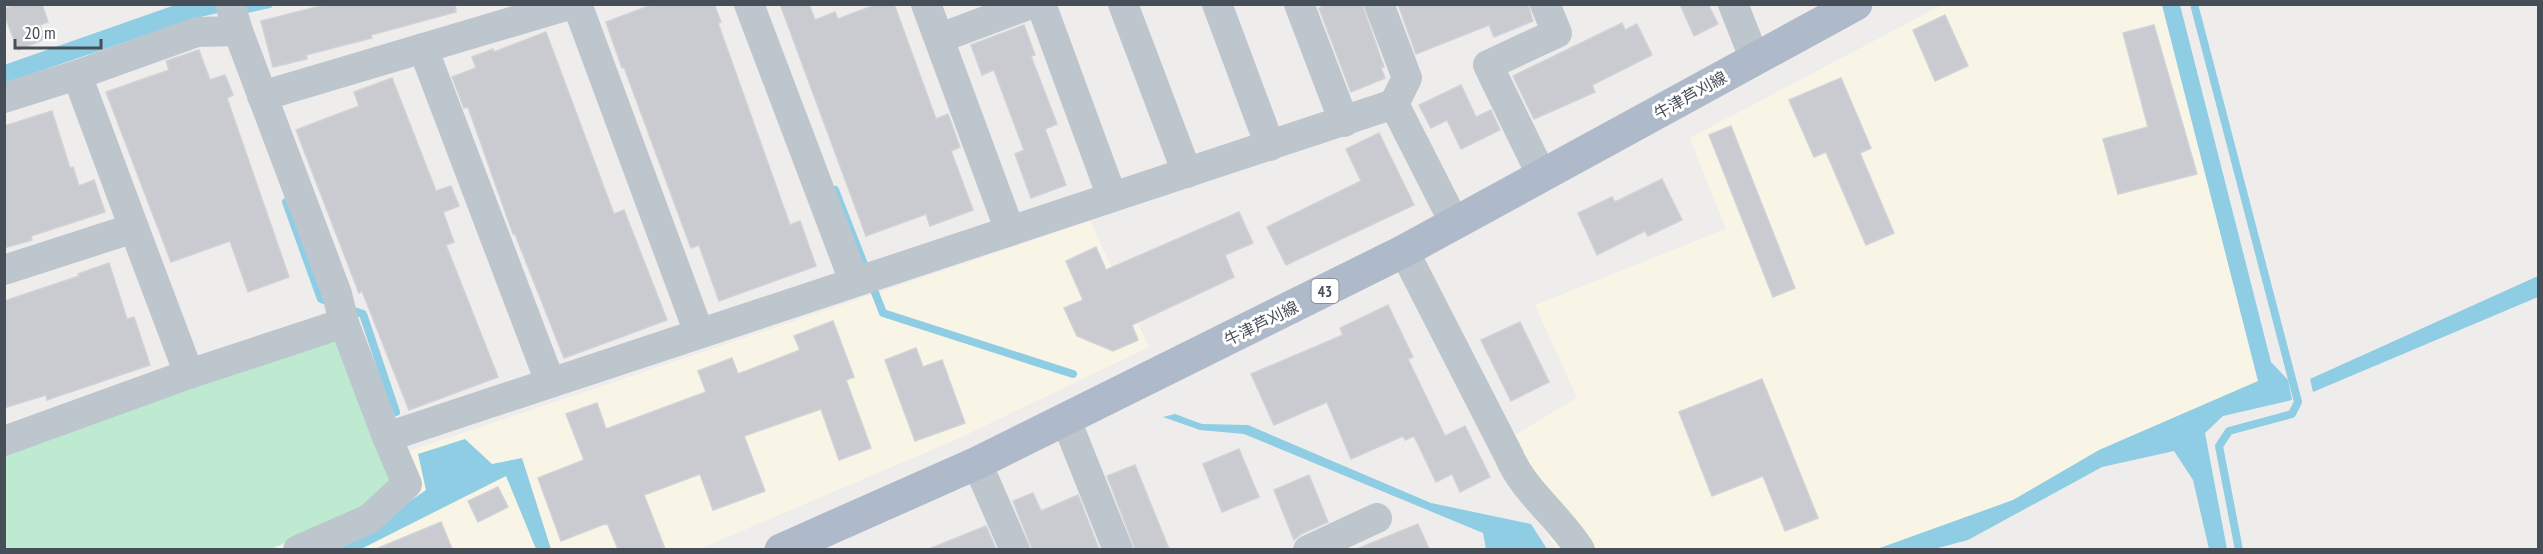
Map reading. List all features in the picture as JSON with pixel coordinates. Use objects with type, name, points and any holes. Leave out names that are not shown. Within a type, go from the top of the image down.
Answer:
[{"type":"main road","name":"牛津芦刈線","points":[[780,549],[976,463],[1404,251],[1755,60],[1842,8]]},
{"type":"street","points":[[262,96],[574,4],[699,333]]},
{"type":"street","points":[[749,4],[864,278]]},
{"type":"street","points":[[927,4],[1010,231]]},
{"type":"street","points":[[940,38],[1031,4]]},
{"type":"street","points":[[1041,4],[1112,197]]},
{"type":"street","points":[[1123,4],[1186,173]]},
{"type":"street","points":[[1217,4],[1270,146]]},
{"type":"street","points":[[1299,4],[1344,122]]},
{"type":"street","points":[[387,437],[1394,104],[1407,78],[1379,4]]},
{"type":"street","points":[[1542,176],[1488,66],[1557,33],[1545,4]]},
{"type":"street","points":[[1733,4],[1755,60]]},
{"type":"street","points":[[4,98],[230,22],[262,96],[387,437],[407,484],[369,519],[298,549]]},
{"type":"street","points":[[423,48],[550,382]]},
{"type":"street","points":[[77,75],[189,374]]},
{"type":"street","points":[[1394,104],[1455,224]]},
{"type":"street","points":[[4,270],[134,228]]},
{"type":"street","points":[[1404,251],[1517,475],[1566,528],[1580,549]]},
{"type":"street","points":[[4,441],[189,374],[341,309]]},
{"type":"street","points":[[1066,420],[1118,549]]},
{"type":"street","points":[[976,463],[1015,549]]},
{"type":"street","points":[[1308,549],[1377,518]]},
{"type":"shaded area","points":[[1942,5],[2174,5],[2269,389],[1899,549],[1557,549],[1490,450],[1577,398],[1535,305],[1726,229],[1690,138]]},
{"type":"shaded area","points":[[1090,221],[1149,347],[955,440],[699,549],[271,550],[365,507],[383,460]]},
{"type":"green space","points":[[336,340],[393,484],[365,507],[271,549],[5,549],[4,450]]},
{"type":"water","points":[[175,5],[218,5],[218,13],[196,18],[5,83],[4,65]]},
{"type":"water","points":[[2162,5],[2180,5],[2271,362],[2288,380],[2292,400],[2223,416],[2205,433],[2227,549],[2209,549],[2193,480],[2174,451],[2102,467],[1968,540],[1934,549],[1877,549],[2013,500],[2099,450],[2258,381]]},
{"type":"water","points":[[2538,276],[2538,297],[2313,392],[2310,379]]},
{"type":"water","points":[[1175,414],[1202,424],[1248,425],[1431,503],[1531,524],[1547,549],[1486,549],[1483,533],[1244,434],[1200,430],[1163,417]]},
{"type":"water","points":[[465,439],[492,464],[522,458],[551,549],[536,549],[506,476],[361,549],[321,550],[376,525],[426,490],[418,454]]},
{"type":"building","points":[[16,4],[42,4],[48,22],[40,25],[45,39],[18,50],[4,14],[4,9]]},
{"type":"building","points":[[328,4],[455,4],[456,12],[371,35],[372,38],[306,55],[307,59],[273,67],[261,21]]},
{"type":"building","points":[[654,4],[714,4],[721,22],[718,23],[790,225],[800,221],[816,266],[719,301],[699,245],[691,248],[606,22]]},
{"type":"building","points":[[780,4],[809,4],[815,20],[835,12],[838,19],[877,4],[894,4],[936,119],[948,114],[960,147],[951,151],[973,210],[930,226],[926,214],[866,236]]},
{"type":"building","points":[[1327,4],[1362,4],[1384,67],[1381,68],[1385,78],[1351,92],[1319,8]]},
{"type":"building","points":[[1398,4],[1528,4],[1533,21],[1494,37],[1489,25],[1416,54]]},
{"type":"building","points":[[1680,4],[1708,4],[1718,24],[1694,36]]},
{"type":"building","points":[[1945,15],[1968,66],[1935,81],[1913,30]]},
{"type":"building","points":[[1622,23],[1625,30],[1637,24],[1652,55],[1592,85],[1595,92],[1534,119],[1513,76]]},
{"type":"building","points":[[1024,25],[1035,55],[1031,56],[1057,124],[1045,129],[1066,185],[1031,198],[1015,154],[1024,150],[994,70],[982,75],[971,45]]},
{"type":"building","points":[[2154,25],[2197,174],[2118,194],[2103,139],[2148,127],[2123,33]]},
{"type":"building","points":[[546,32],[614,214],[624,210],[667,320],[564,358],[515,234],[513,234],[468,107],[464,108],[452,77],[476,68],[472,57],[493,49],[494,52]]},
{"type":"building","points":[[199,50],[210,80],[225,75],[233,95],[227,98],[289,277],[248,292],[230,241],[171,262],[106,92],[169,70],[166,61]]},
{"type":"building","points":[[392,78],[436,191],[451,186],[459,206],[443,212],[454,242],[446,245],[498,377],[409,410],[362,291],[359,293],[296,130],[359,106],[354,92]]},
{"type":"building","points":[[1841,78],[1871,148],[1860,153],[1894,233],[1866,245],[1826,152],[1814,157],[1789,100]]},
{"type":"building","points":[[1461,85],[1476,117],[1491,110],[1500,130],[1461,149],[1447,120],[1431,128],[1419,105]]},
{"type":"building","points":[[52,111],[70,168],[73,167],[79,186],[94,180],[105,212],[31,236],[32,240],[4,248],[4,126]]},
{"type":"building","points":[[1731,126],[1795,288],[1773,297],[1709,135]]},
{"type":"building","points":[[1379,133],[1414,205],[1286,265],[1267,227],[1361,181],[1346,149]]},
{"type":"building","points":[[1662,179],[1682,220],[1648,236],[1645,231],[1597,255],[1578,213],[1612,197],[1615,202]]},
{"type":"building","points":[[1239,212],[1253,243],[1225,255],[1234,277],[1132,325],[1138,340],[1113,351],[1077,336],[1064,308],[1083,300],[1066,261],[1096,247],[1106,270]]},
{"type":"building","points":[[109,263],[127,319],[134,317],[150,365],[47,400],[46,395],[4,408],[4,301],[79,276],[78,274]]},
{"type":"building","points":[[1388,305],[1413,357],[1408,359],[1445,436],[1465,426],[1490,477],[1460,492],[1452,474],[1436,482],[1414,436],[1405,440],[1403,436],[1351,459],[1327,402],[1274,425],[1251,374],[1343,335],[1340,328]]},
{"type":"building","points":[[833,321],[854,377],[846,380],[871,448],[839,460],[821,409],[744,436],[765,491],[713,510],[700,474],[644,495],[665,549],[618,549],[607,523],[561,541],[538,478],[584,460],[566,414],[597,403],[606,429],[706,392],[698,371],[732,358],[738,374],[800,350],[794,336]]},
{"type":"building","points":[[1520,322],[1549,382],[1511,401],[1481,340]]},
{"type":"building","points":[[916,348],[923,367],[942,360],[965,423],[915,441],[885,360]]},
{"type":"building","points":[[1762,379],[1818,518],[1785,531],[1763,476],[1712,496],[1679,412]]},
{"type":"building","points":[[1239,449],[1259,497],[1222,512],[1203,464]]},
{"type":"building","points":[[1135,465],[1169,549],[1135,549],[1107,476]]},
{"type":"building","points":[[1309,475],[1328,522],[1301,534],[1294,540],[1274,490]]},
{"type":"building","points":[[498,487],[508,507],[478,522],[468,501]]},
{"type":"building","points":[[1033,493],[1041,511],[1078,495],[1099,549],[1032,549],[1013,501]]},
{"type":"building","points":[[441,522],[452,549],[376,549]]},
{"type":"building","points":[[1418,524],[1429,549],[1357,549]]},
{"type":"building","points":[[986,526],[996,549],[929,549]]},
{"type":"waterway","points":[[238,11],[269,4]]},
{"type":"waterway","points":[[2194,4],[2298,402],[2292,414],[2229,431],[2219,446],[2239,550]]},
{"type":"waterway","points":[[835,190],[883,313],[1073,374]]},
{"type":"waterway","points":[[286,202],[321,299],[333,303]]},
{"type":"waterway","points":[[348,309],[363,314],[396,412]]}]
